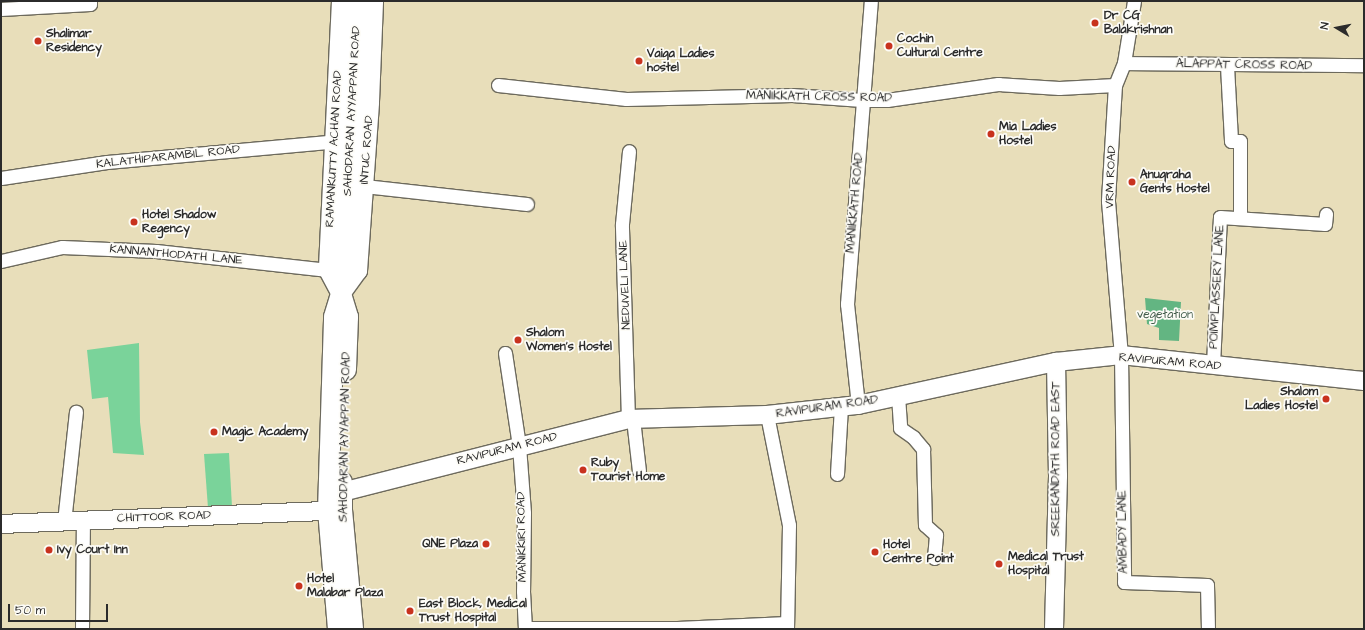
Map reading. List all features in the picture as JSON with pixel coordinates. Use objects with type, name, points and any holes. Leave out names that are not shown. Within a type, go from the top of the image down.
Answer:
[{"type":"main road","name":"RAMANKUTTY ACHAN ROAD","points":[[328,270],[336,141],[342,1]]},
{"type":"main road","name":"SAHODARAN AYYAPPAN ROAD","points":[[338,629],[328,511],[334,317],[341,294],[358,1]]},
{"type":"main road","name":"INTUC ROAD","points":[[341,294],[358,271],[374,1]]},
{"type":"main road","points":[[328,270],[341,294]]},
{"type":"main road","name":"SAHODARAN AYYAPPAN ROAD","points":[[341,294],[348,317],[342,492],[353,629]]},
{"type":"main road","name":"RAVIPURAM ROAD","points":[[342,492],[518,446],[631,419],[767,415],[849,406],[1056,362],[1121,355],[1364,381]]},
{"type":"main road","name":"SREEKANDATH ROAD EAST","points":[[1054,629],[1058,476],[1056,362]]},
{"type":"main road","name":"CHITTOOR ROAD","points":[[1,524],[328,511]]},
{"type":"street","points":[[1,9],[90,4],[90,1]]},
{"type":"street","name":"MANIKKATH ROAD","points":[[837,474],[849,406],[847,304],[871,1]]},
{"type":"street","name":"VRM ROAD","points":[[1121,355],[1108,200],[1115,86],[1124,63],[1134,1]]},
{"type":"street","name":"ALAPPAT CROSS ROAD","points":[[1124,63],[1227,66],[1364,66]]},
{"type":"street","points":[[1227,66],[1232,141],[1240,142],[1240,218]]},
{"type":"street","name":"MANIKKATH CROSS ROAD","points":[[498,85],[626,99],[792,95],[862,100],[887,100],[998,84],[1059,88],[1115,86]]},
{"type":"street","name":"KALATHIPARAMBIL ROAD","points":[[1,178],[107,162],[336,141]]},
{"type":"street","name":"NEDUVELI LANE","points":[[629,151],[622,224],[631,419],[639,471]]},
{"type":"street","points":[[364,186],[527,204]]},
{"type":"street","name":"POIMPLASSERY LANE","points":[[1212,365],[1220,217],[1326,219]]},
{"type":"street","name":"KANNANTHODATH LANE","points":[[1,261],[62,247],[156,251],[328,270]]},
{"type":"street","name":"MANIKKIRI ROAD","points":[[505,354],[518,446],[524,513],[523,591],[525,629]]},
{"type":"street","name":"AMBADY LANE","points":[[1121,355],[1124,582],[1207,585],[1208,629]]},
{"type":"street","points":[[898,396],[900,428],[913,437],[923,449],[925,525],[936,535],[934,558]]},
{"type":"street","points":[[64,522],[76,412]]},
{"type":"street","points":[[525,629],[787,626],[789,525],[767,415]]},
{"type":"street","points":[[82,629],[83,520]]},
{"type":"green space","name":"vegetation","points":[[1145,298],[1181,302],[1179,341],[1159,340],[1159,328],[1147,324]]},
{"type":"green space","points":[[139,343],[140,422],[144,455],[113,453],[108,397],[92,399],[87,350]]},
{"type":"green space","points":[[229,453],[232,507],[208,508],[204,454]]},
{"type":"place","name":"Dr CG Balakrishnan","points":[[1095,23]]},
{"type":"place","name":"Shalimar Residency","points":[[38,41]]},
{"type":"place","name":"Cochin Cultural Centre","points":[[889,46]]},
{"type":"place","name":"Vaiga Ladies hostel","points":[[639,61]]},
{"type":"place","name":"Mia Ladies Hostel","points":[[991,134]]},
{"type":"place","name":"Anugraha Gents Hostel","points":[[1132,182]]},
{"type":"place","name":"Hotel Shadow Regency","points":[[134,222]]},
{"type":"place","name":"Shalom Women's Hostel","points":[[518,340]]},
{"type":"place","name":"Shalom Ladies Hostel","points":[[1326,399]]},
{"type":"place","name":"Magic Academy","points":[[214,432]]},
{"type":"place","name":"Ruby Tourist Home","points":[[583,470]]},
{"type":"place","name":"QNE Plaza","points":[[486,544]]},
{"type":"place","name":"Ivy Court Inn","points":[[49,550]]},
{"type":"place","name":"Hotel Centre Point","points":[[875,552]]},
{"type":"place","name":"Medical Trust Hospital","points":[[999,564]]},
{"type":"place","name":"Hotel Malabar Plaza","points":[[299,586]]},
{"type":"place","name":"East Block, Medical Trust Hospital","points":[[410,611]]}]
